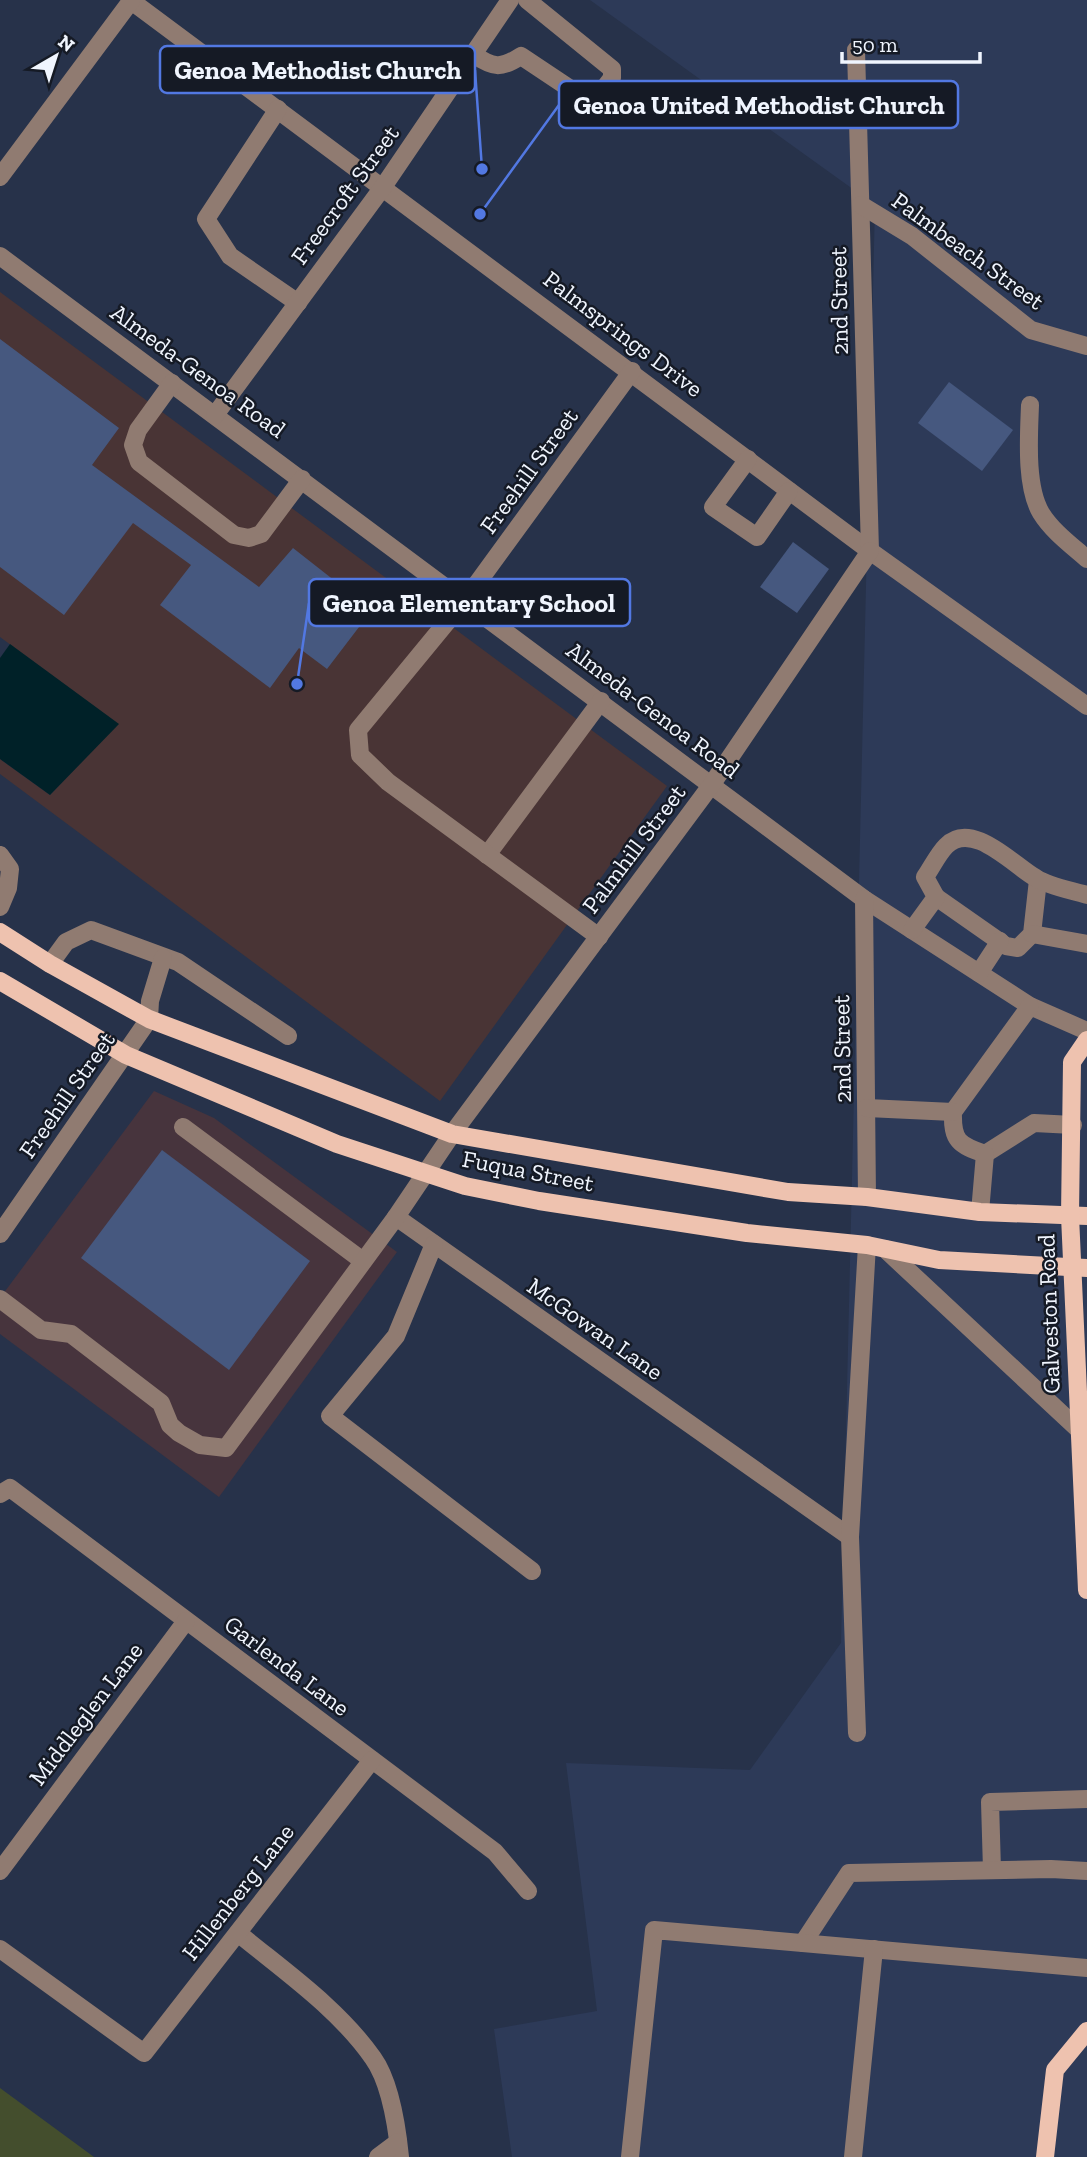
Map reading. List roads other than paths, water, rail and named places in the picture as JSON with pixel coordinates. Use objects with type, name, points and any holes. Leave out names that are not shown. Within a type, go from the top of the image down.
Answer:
[{"type":"main road","name":"Fuqua Street","points":[[0,932],[50,964],[149,1018],[452,1134],[788,1192],[867,1197],[980,1212],[1079,1216]]},
{"type":"main road","name":"Fuqua Street","points":[[0,981],[126,1055],[337,1144],[426,1174],[539,1201],[747,1233],[876,1247],[939,1260],[1080,1268]]},
{"type":"main road","name":"Galveston Road","points":[[1087,1040],[1072,1062],[1080,1268],[1078,1429],[1087,1590]]},
{"type":"main road","points":[[1045,2157],[1055,2070],[1087,2031]]},
{"type":"street","points":[[0,177],[130,0]]},
{"type":"street","name":"Palmsprings Drive","points":[[130,0],[632,371],[870,551],[1087,706]]},
{"type":"street","name":"Freecroft Street","points":[[215,415],[383,187],[510,0]]},
{"type":"street","points":[[473,54],[496,66],[507,65],[521,56],[581,96],[589,100],[596,99],[612,78],[612,69],[527,0]]},
{"type":"street","name":"2nd Street","points":[[856,50],[870,551]]},
{"type":"street","points":[[278,109],[206,219],[230,256],[298,303]]},
{"type":"street","name":"Palmbeach Street","points":[[861,205],[912,236],[1031,330],[1087,346]]},
{"type":"street","name":"Almeda-Genoa Road","points":[[0,256],[864,899],[1030,1006],[1087,1031]]},
{"type":"street","name":"Freehill Street","points":[[599,937],[388,782],[360,755],[358,730],[465,600],[632,371]]},
{"type":"street","points":[[172,383],[138,430],[134,445],[139,462],[234,535],[248,538],[261,534],[302,479]]},
{"type":"street","points":[[1030,405],[1029,450],[1035,500],[1058,533],[1087,559]]},
{"type":"street","points":[[748,459],[713,507],[757,537],[789,491]]},
{"type":"street","name":"Palmhill Street","points":[[452,1134],[712,785],[870,551]]},
{"type":"street","points":[[487,855],[601,701]]},
{"type":"street","points":[[1038,880],[1032,934],[1018,948],[1000,941],[936,897],[925,877],[947,844],[970,838],[985,843],[1038,880],[1087,895]]},
{"type":"street","points":[[0,855],[10,869],[8,888],[0,907]]},
{"type":"street","points":[[912,930],[936,897]]},
{"type":"street","name":"2nd Street","points":[[864,899],[867,1197]]},
{"type":"street","points":[[50,964],[66,942],[91,930],[178,962],[288,1036]]},
{"type":"street","points":[[1032,934],[1087,944]]},
{"type":"street","points":[[979,973],[1000,941]]},
{"type":"street","points":[[149,1018],[150,1001],[163,958]]},
{"type":"street","points":[[1030,1006],[953,1112],[952,1131],[963,1147],[985,1154],[1034,1123],[1073,1125]]},
{"type":"street","name":"Freehill Street","points":[[0,1234],[149,1018]]},
{"type":"street","points":[[867,1108],[953,1112]]},
{"type":"street","points":[[183,1127],[363,1261]]},
{"type":"street","points":[[0,1299],[41,1330],[71,1334],[162,1403],[170,1425],[179,1433],[200,1445],[226,1448],[396,1217],[452,1134]]},
{"type":"street","points":[[980,1212],[985,1154]]},
{"type":"street","name":"McGowan Lane","points":[[396,1217],[850,1536]]},
{"type":"street","points":[[434,1244],[396,1336],[330,1416],[531,1571]]},
{"type":"street","points":[[876,1247],[1078,1429]]},
{"type":"street","points":[[857,1733],[850,1536],[876,1247]]},
{"type":"street","name":"Garlenda Lane","points":[[5,1491],[186,1621],[495,1853],[528,1891]]},
{"type":"street","name":"Middleglen Lane","points":[[0,1871],[186,1621]]},
{"type":"street","name":"Hillenberg Lane","points":[[0,1949],[144,2053],[372,1760]]},
{"type":"street","points":[[992,1870],[990,1802],[1087,1799]]},
{"type":"street","points":[[803,1943],[849,1873],[1087,1871]]},
{"type":"street","points":[[630,2157],[654,1930],[1087,1968]]},
{"type":"street","points":[[238,1933],[338,2017],[374,2060],[396,2119],[399,2149],[378,2157]]},
{"type":"street","points":[[853,2157],[874,1949]]},
{"type":"place","name":"Genoa Methodist Church","points":[[482,169]]},
{"type":"place","name":"Genoa United Methodist Church","points":[[480,214]]},
{"type":"place","name":"Genoa Elementary School","points":[[297,684]]}]
